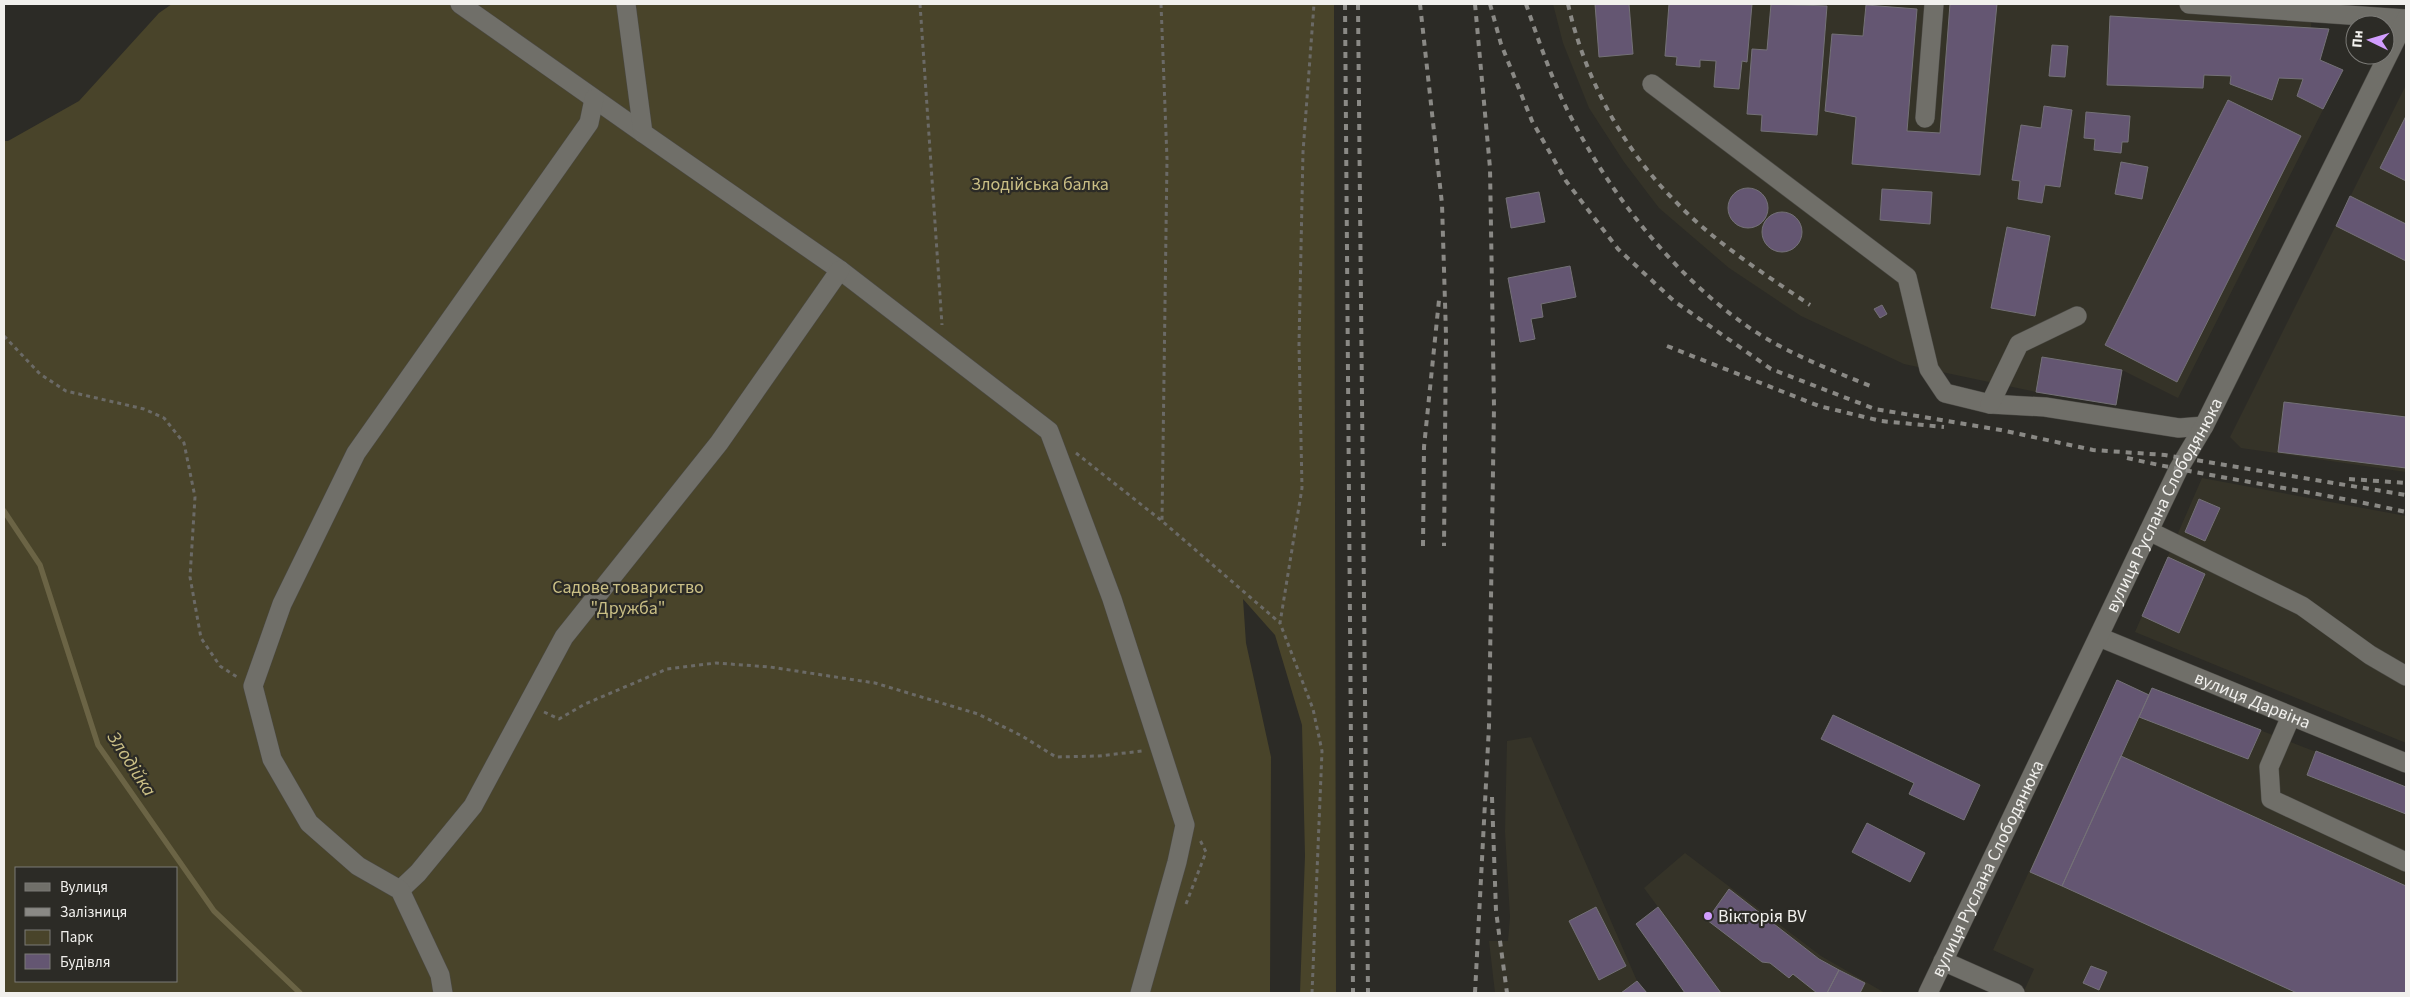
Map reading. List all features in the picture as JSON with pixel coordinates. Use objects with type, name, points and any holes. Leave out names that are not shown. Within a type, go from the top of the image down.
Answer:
[{"type":"street","points":[[460,4],[840,270],[950,352],[1048,431],[1112,599],[1185,825],[1177,862],[1140,993]]},
{"type":"street","points":[[626,4],[643,133]]},
{"type":"street","points":[[1925,118],[1934,4]]},
{"type":"street","points":[[2189,4],[2406,19]]},
{"type":"street","name":"вулиця Руслана Слободянюка","points":[[1928,993],[2178,470],[2204,426],[2406,19]]},
{"type":"street","points":[[1652,84],[1908,276],[1929,369],[1945,393],[1990,404],[2045,407],[2179,428],[2204,426]]},
{"type":"street","points":[[443,993],[440,975],[400,890],[358,866],[309,823],[272,759],[253,686],[282,604],[356,453],[589,123],[594,99]]},
{"type":"street","points":[[400,890],[418,873],[473,806],[564,637],[719,443],[840,270]]},
{"type":"street","points":[[1990,404],[2019,344],[2077,316]]},
{"type":"street","points":[[2149,532],[2302,606],[2370,655],[2406,676]]},
{"type":"street","name":"вулиця Дарвіна","points":[[2099,637],[2406,763]]},
{"type":"street","points":[[2291,716],[2269,767],[2270,799],[2406,862]]},
{"type":"street","points":[[1943,961],[2015,993]]},
{"type":"path","points":[[920,4],[941,322],[950,352]]},
{"type":"path","points":[[1161,4],[1167,159],[1162,520]]},
{"type":"path","points":[[1280,623],[1302,488],[1299,345],[1304,152],[1314,4]]},
{"type":"path","points":[[4,336],[40,374],[66,391],[144,409],[164,418],[184,443],[195,497],[190,577],[201,638],[220,666],[253,686]]},
{"type":"path","points":[[1071,449],[1162,520],[1280,623],[1313,709],[1322,751],[1312,993]]},
{"type":"path","points":[[527,708],[559,718],[585,704],[667,669],[716,663],[761,666],[875,683],[978,714],[1022,736],[1056,757],[1099,756],[1160,749]]},
{"type":"shaded area","points":[[1553,4],[2313,4],[2311,27],[2329,29],[2320,60],[2343,70],[2178,398],[2122,370],[2116,405],[2036,392],[1904,364],[1801,316],[1729,268],[1659,208],[1624,162],[1589,108],[1563,43]]},
{"type":"shaded area","points":[[2406,85],[2406,472],[2241,448],[2230,437]]},
{"type":"shaded area","points":[[2202,478],[2406,516],[2406,743],[2135,632]]},
{"type":"shaded area","points":[[2117,680],[2149,694],[2152,688],[2406,787],[2406,993],[2023,993],[2034,969],[1993,950]]},
{"type":"shaded area","points":[[1531,737],[1637,981],[1647,993],[1495,993],[1489,941],[1508,941],[1510,917],[1505,832],[1507,741]]},
{"type":"shaded area","name":"Вікторія BV","points":[[1685,853],[1821,956],[1885,993],[1685,993],[1636,924],[1658,907],[1644,888]]},
{"type":"green space","name":"Садове товариство \"Дружба\"","points":[[172,4],[1334,4],[1336,993],[1300,993],[1305,856],[1302,725],[1275,635],[1243,599],[1246,643],[1271,757],[1270,993],[4,993],[4,141],[8,141],[79,101],[159,13]]},
{"type":"building","points":[[1595,4],[1629,4],[1633,54],[1599,57]]},
{"type":"building","points":[[1669,4],[1752,4],[1747,62],[1742,61],[1739,89],[1714,87],[1716,61],[1700,60],[1700,67],[1676,65],[1677,57],[1665,56]]},
{"type":"building","points":[[1771,4],[1827,6],[1817,135],[1761,131],[1762,115],[1747,114],[1752,49],[1767,50]]},
{"type":"building","points":[[1950,4],[1997,4],[1980,175],[1852,164],[1856,117],[1825,111],[1832,34],[1863,36],[1866,5],[1917,9],[1907,131],[1940,133]]},
{"type":"building","points":[[2110,16],[2329,29],[2320,60],[2343,70],[2323,109],[2297,96],[2303,79],[2279,78],[2272,100],[2230,84],[2231,76],[2204,75],[2203,88],[2107,85]]},
{"type":"building","points":[[2052,45],[2068,46],[2065,77],[2049,76]]},
{"type":"building","points":[[2228,100],[2301,136],[2177,382],[2105,345]]},
{"type":"building","points":[[2044,106],[2072,110],[2060,187],[2045,185],[2042,203],[2018,199],[2020,181],[2012,180],[2021,125],[2041,128]]},
{"type":"building","points":[[2086,112],[2130,116],[2128,142],[2122,142],[2121,153],[2094,150],[2095,139],[2084,138]]},
{"type":"building","points":[[2406,116],[2406,181],[2380,168]]},
{"type":"building","points":[[2121,162],[2148,167],[2142,199],[2115,194]]},
{"type":"building","points":[[1748,188],[1762,194],[1768,208],[1762,222],[1748,228],[1734,222],[1728,208],[1734,194]]},
{"type":"building","points":[[1882,189],[1932,192],[1930,224],[1880,220]]},
{"type":"building","points":[[1539,192],[1545,222],[1511,228],[1506,198]]},
{"type":"building","points":[[2350,196],[2406,224],[2406,261],[2336,226]]},
{"type":"building","points":[[1782,212],[1796,218],[1802,232],[1796,246],[1782,252],[1768,246],[1762,232],[1768,218]]},
{"type":"building","points":[[2007,227],[2050,236],[2035,316],[1991,308]]},
{"type":"building","points":[[1570,266],[1576,297],[1541,304],[1543,317],[1531,319],[1535,339],[1520,342],[1508,278]]},
{"type":"building","points":[[1882,305],[1887,314],[1880,318],[1874,309]]},
{"type":"building","points":[[2042,357],[2122,370],[2116,405],[2036,392]]},
{"type":"building","points":[[2284,402],[2406,417],[2406,468],[2278,452]]},
{"type":"building","points":[[2199,499],[2220,508],[2205,541],[2185,532]]},
{"type":"building","points":[[2168,557],[2205,574],[2179,633],[2142,616]]},
{"type":"building","points":[[2117,680],[2149,695],[2062,886],[2030,872]]},
{"type":"building","points":[[2152,688],[2261,730],[2248,759],[2139,717]]},
{"type":"building","points":[[1833,715],[1980,785],[1964,820],[1909,794],[1914,783],[1821,739]]},
{"type":"building","points":[[2316,751],[2406,787],[2406,814],[2307,775]]},
{"type":"building","points":[[2121,756],[2406,886],[2406,993],[2297,993],[2062,886]]},
{"type":"building","points":[[1867,823],[1925,853],[1910,882],[1852,852]]},
{"type":"building","points":[[1729,889],[1819,959],[1839,970],[1827,993],[1817,993],[1793,974],[1789,978],[1770,963],[1762,962],[1707,920]]},
{"type":"building","points":[[1596,907],[1626,966],[1599,980],[1569,921]]},
{"type":"building","points":[[1658,907],[1721,993],[1685,993],[1636,924]]},
{"type":"building","points":[[2091,966],[2107,972],[2099,990],[2083,983]]},
{"type":"building","points":[[1839,970],[1865,983],[1860,993],[1827,993]]},
{"type":"building","points":[[1637,981],[1647,993],[1621,993]]},
{"type":"waterway","name":"Злодійка","points":[[4,511],[40,565],[98,745],[214,911],[300,993]]},
{"type":"railway","points":[[1345,4],[1353,993]]},
{"type":"railway","points":[[1358,4],[1368,993]]},
{"type":"railway","points":[[1420,4],[1442,204],[1446,335],[1444,546]]},
{"type":"railway","points":[[1475,4],[1490,168],[1494,407],[1489,726],[1475,993]]},
{"type":"railway","points":[[1490,4],[1501,44],[1532,121],[1566,181],[1618,249],[1674,301],[1771,369],[1875,409],[2001,430],[2093,450],[2165,455],[2406,495]]},
{"type":"railway","points":[[1526,4],[1552,76],[1578,131],[1617,193],[1664,251],[1689,278],[1716,302],[1759,334],[1807,359],[1873,387]]},
{"type":"railway","points":[[1568,4],[1584,58],[1595,84],[1608,110],[1638,158],[1675,201],[1706,230],[1757,269],[1810,305]]},
{"type":"railway","points":[[1423,546],[1424,447],[1439,300]]},
{"type":"railway","points":[[1667,346],[1819,406],[1881,421],[1944,427]]},
{"type":"railway","points":[[2127,458],[2406,512]]},
{"type":"railway","points":[[2349,479],[2406,483]]},
{"type":"railway","points":[[1492,797],[1496,911],[1507,993]]},
{"type":"place","name":"Вікторія BV","points":[[1708,916]]},
{"type":"park label","name":"Злодійська балка","points":[[1040,184]]}]
